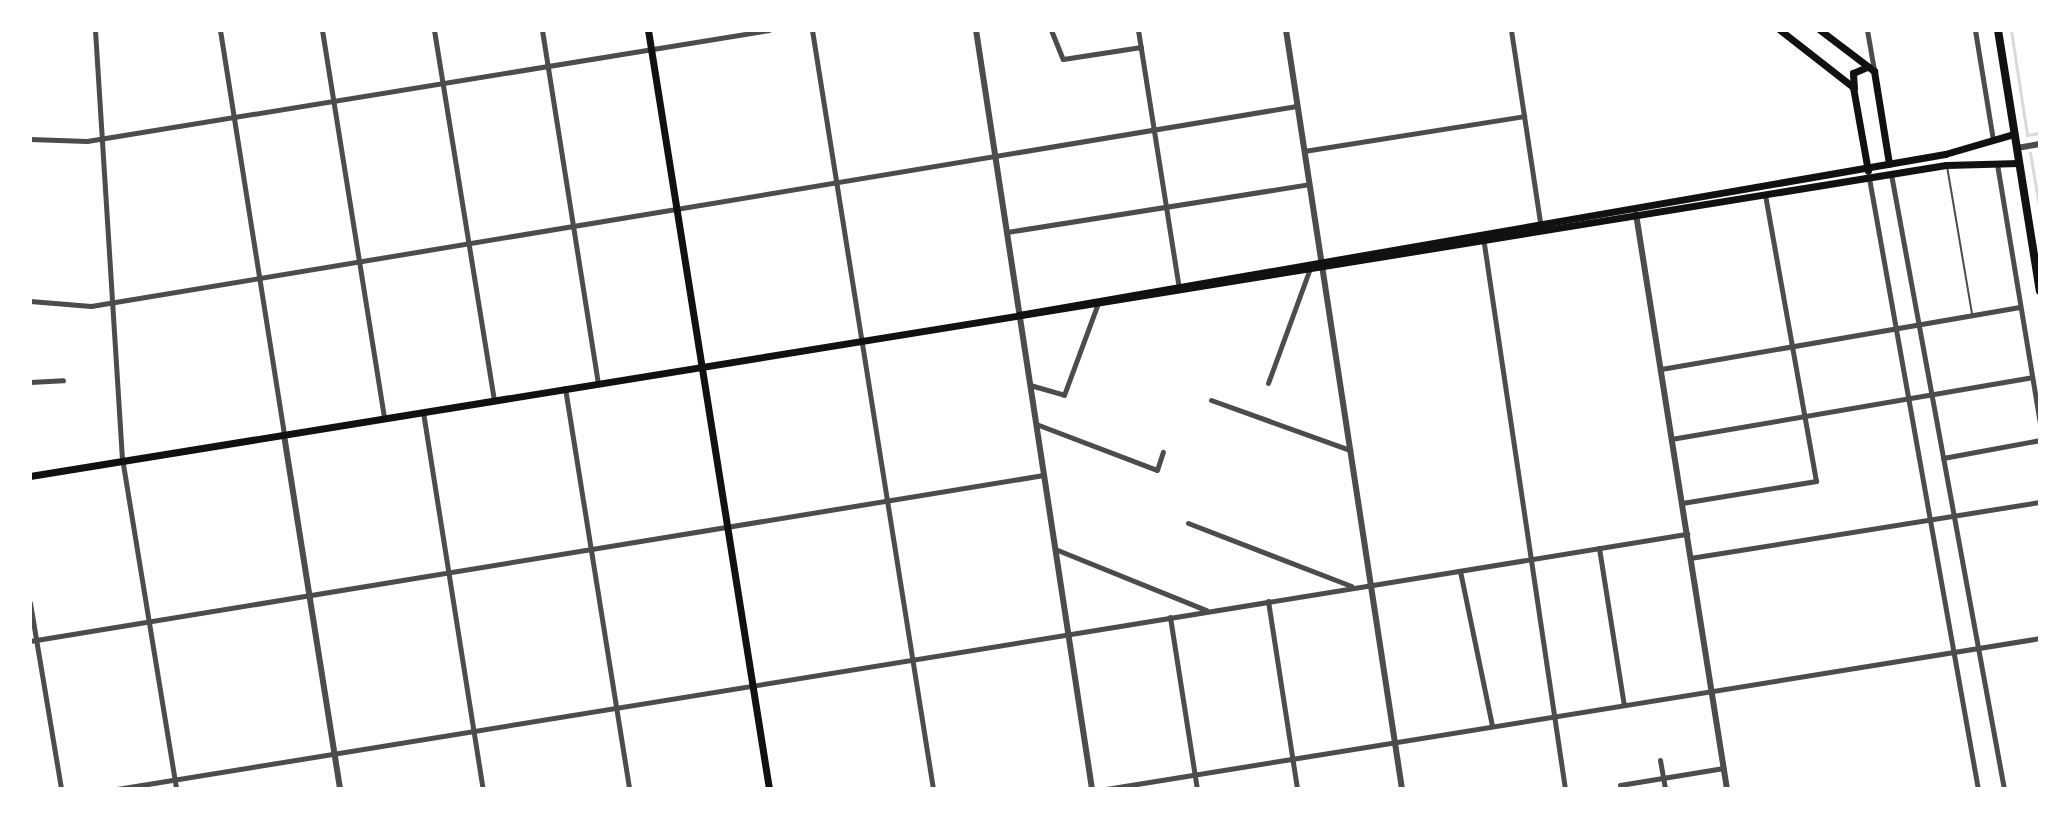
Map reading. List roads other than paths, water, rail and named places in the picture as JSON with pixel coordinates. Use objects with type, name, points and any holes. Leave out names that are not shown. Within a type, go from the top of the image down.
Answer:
[{"type":"main road","points":[[648,30],[769,789]]},
{"type":"main road","points":[[1780,30],[1854,92]]},
{"type":"main road","points":[[1820,30],[1871,69],[1891,174]]},
{"type":"main road","points":[[1998,30],[2040,291]]},
{"type":"main road","points":[[1869,178],[1853,73],[1871,69]]},
{"type":"main road","points":[[30,476],[1019,315],[1178,283],[1889,163],[1993,142],[2014,134]]},
{"type":"main road","points":[[1019,315],[1097,306],[1946,165],[2019,163]]},
{"type":"street","points":[[95,30],[122,461],[176,789]]},
{"type":"street","points":[[220,30],[340,789]]},
{"type":"street","points":[[322,30],[384,418]]},
{"type":"street","points":[[434,30],[494,400]]},
{"type":"street","points":[[542,30],[598,383]]},
{"type":"street","points":[[30,139],[102,139],[769,30]]},
{"type":"street","points":[[812,30],[933,789]]},
{"type":"street","points":[[976,30],[1092,789]]},
{"type":"street","points":[[1051,30],[1063,59],[1141,47]]},
{"type":"street","points":[[1138,30],[1178,283]]},
{"type":"street","points":[[1286,30],[1402,789]]},
{"type":"street","points":[[1511,30],[1541,233]]},
{"type":"street","points":[[1867,30],[1871,69]]},
{"type":"street","points":[[1975,30],[1993,142]]},
{"type":"street","points":[[30,301],[111,302],[1297,106]]},
{"type":"street","points":[[1304,151],[1524,116]]},
{"type":"street","points":[[2017,148],[2040,144]]},
{"type":"street","points":[[1997,163],[2040,425]]},
{"type":"street","points":[[1891,174],[2004,789]]},
{"type":"street","points":[[1869,178],[1978,789]]},
{"type":"street","points":[[1007,232],[1309,184]]},
{"type":"street","points":[[1682,503],[1816,481],[1765,195]]},
{"type":"street","points":[[1635,206],[1727,789]]},
{"type":"street","points":[[1483,232],[1535,558],[1565,789]]},
{"type":"street","points":[[1268,383],[1309,271]]},
{"type":"street","points":[[1030,385],[1064,395],[1097,306]]},
{"type":"street","points":[[1661,369],[2020,307]]},
{"type":"street","points":[[1671,439],[2032,377]]},
{"type":"street","points":[[30,382],[63,380]]},
{"type":"street","points":[[565,388],[629,789]]},
{"type":"street","points":[[1211,400],[1350,450]]},
{"type":"street","points":[[423,412],[483,789]]},
{"type":"street","points":[[1036,424],[1157,470],[1163,452]]},
{"type":"street","points":[[1943,458],[2040,440]]},
{"type":"street","points":[[33,640],[1044,475]]},
{"type":"street","points":[[1690,558],[2040,502]]},
{"type":"street","points":[[1188,523],[1354,588]]},
{"type":"street","points":[[117,789],[1687,534]]},
{"type":"street","points":[[1599,548],[1624,705]]},
{"type":"street","points":[[1055,549],[1208,611]]},
{"type":"street","points":[[1460,571],[1492,726]]},
{"type":"street","points":[[1268,601],[1297,789]]},
{"type":"street","points":[[30,603],[33,640],[61,789]]},
{"type":"street","points":[[1170,617],[1197,789]]},
{"type":"street","points":[[1106,789],[2040,638]]},
{"type":"street","points":[[1660,760],[1665,789]]},
{"type":"street","points":[[1620,785],[1724,768]]},
{"type":"lane","points":[[1946,165],[1972,315]]},
{"type":"waterway","points":[[2011,30],[2027,135],[2040,133]]},
{"type":"waterway","points":[[2030,153],[2040,211]]}]
